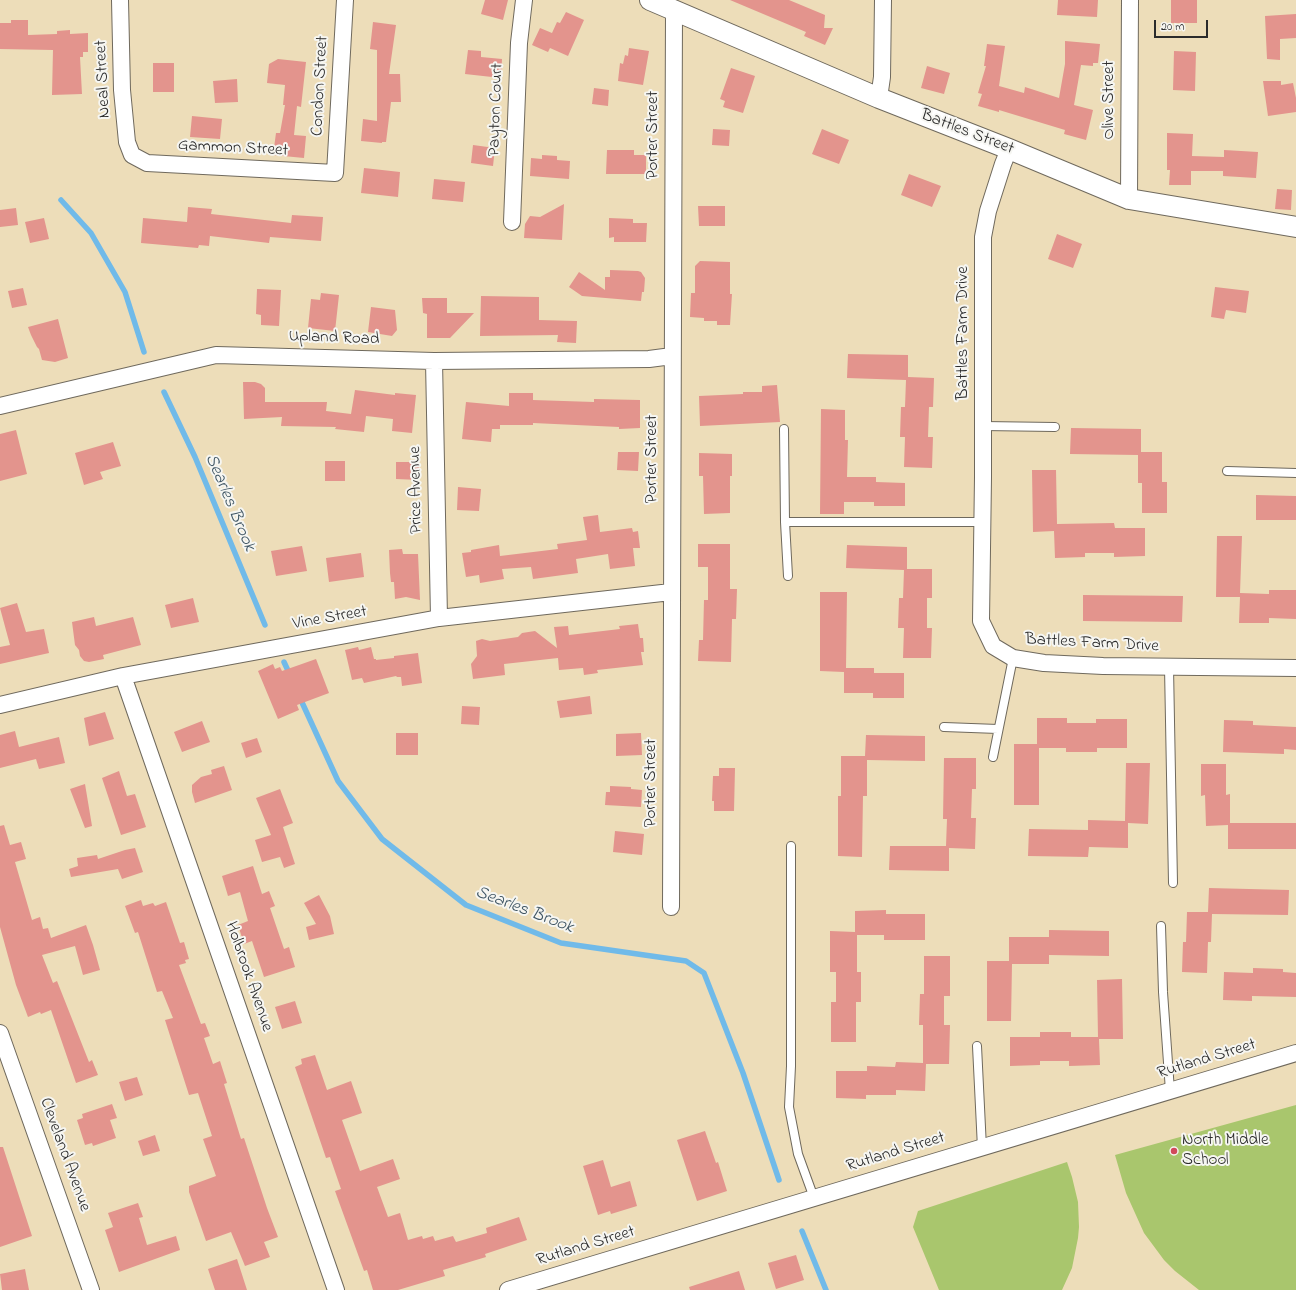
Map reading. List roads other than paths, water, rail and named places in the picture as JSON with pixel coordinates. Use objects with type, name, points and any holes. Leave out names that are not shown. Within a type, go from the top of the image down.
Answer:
[{"type":"street","name":"Neal Street","points":[[120,0],[123,97],[127,142],[132,155]]},
{"type":"street","name":"Condon Street","points":[[335,173],[345,0]]},
{"type":"street","name":"Payton Court","points":[[512,222],[519,43],[524,0]]},
{"type":"street","name":"Battles Street","points":[[650,0],[879,98],[1009,149],[1129,199],[1296,227]]},
{"type":"street","points":[[879,98],[882,77],[883,0]]},
{"type":"street","name":"Olive Street","points":[[1129,199],[1130,0]]},
{"type":"street","name":"Porter Street","points":[[671,907],[674,11]]},
{"type":"street","name":"Battles Farm Drive","points":[[1009,149],[988,211],[983,237],[981,621],[993,646],[1013,658],[1044,664],[1296,668]]},
{"type":"street","name":"Gammon Street","points":[[132,155],[147,163],[335,173]]},
{"type":"street","name":"Upland Road","points":[[0,406],[216,355],[434,361],[649,359],[672,356]]},
{"type":"street","name":"Price Avenue","points":[[434,361],[439,618]]},
{"type":"street","name":"Vine Street","points":[[0,705],[123,676],[439,618],[671,592]]},
{"type":"street","name":"Holbrook Avenue","points":[[123,676],[336,1290]]},
{"type":"street","name":"Cleveland Avenue","points":[[0,1033],[92,1290]]},
{"type":"street","name":"Rutland Street","points":[[508,1290],[1296,1053]]},
{"type":"lane","points":[[983,426],[1055,427]]},
{"type":"lane","points":[[784,429],[785,522],[788,576]]},
{"type":"lane","points":[[1227,471],[1296,472]]},
{"type":"lane","points":[[785,522],[982,522]]},
{"type":"lane","points":[[993,757],[1013,658]]},
{"type":"lane","points":[[1169,667],[1173,883]]},
{"type":"lane","points":[[944,728],[998,729]]},
{"type":"lane","points":[[791,846],[791,1066],[789,1107],[798,1154],[814,1198]]},
{"type":"lane","points":[[1160,926],[1170,1091]]},
{"type":"lane","points":[[977,1046],[982,1148]]},
{"type":"waterway","name":"Searles Brook","points":[[61,200],[91,233],[125,292],[144,352]]},
{"type":"waterway","name":"Searles Brook","points":[[164,392],[195,457],[265,625]]},
{"type":"waterway","name":"Searles Brook","points":[[284,662],[290,675]]},
{"type":"waterway","name":"Searles Brook","points":[[300,698],[338,781],[382,839],[466,905],[561,943],[686,961],[704,973],[743,1073],[779,1180]]},
{"type":"waterway","name":"Searles Brook","points":[[802,1231],[826,1290]]},
{"type":"place","name":"North Middle School","points":[[1174,1151]]}]
